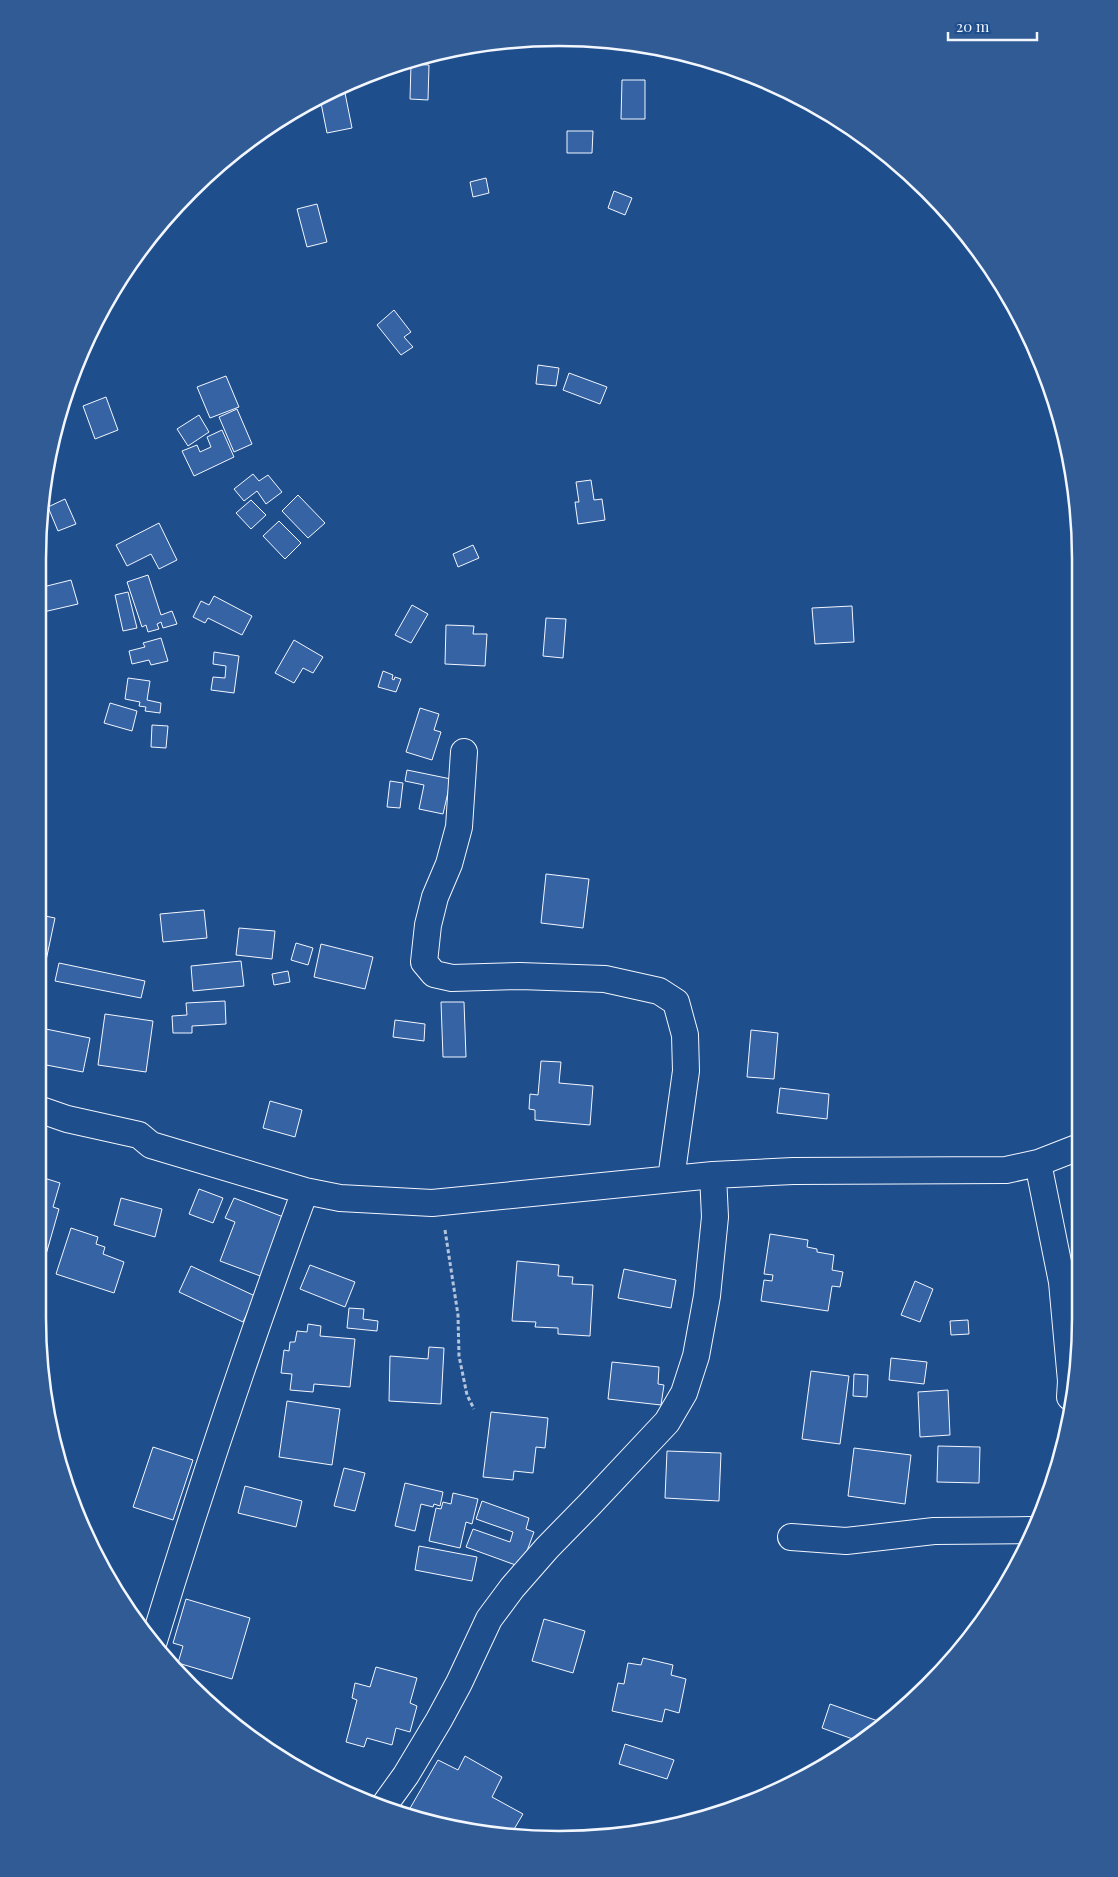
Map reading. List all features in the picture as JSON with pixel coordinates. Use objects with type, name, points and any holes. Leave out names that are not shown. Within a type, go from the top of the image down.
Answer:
[{"type":"street","points":[[464,752],[459,827],[449,864],[435,897],[428,924],[424,962],[434,974],[452,978],[520,976],[605,979],[659,991],[676,1002],[685,1035],[686,1071],[671,1179]]},
{"type":"street","points":[[46,1112],[67,1119],[139,1135],[151,1145],[305,1191],[340,1198],[432,1203],[713,1175],[793,1171],[1006,1170],[1038,1163],[1072,1150]]},
{"type":"street","points":[[1038,1163],[1062,1282],[1069,1364]]},
{"type":"street","points":[[388,1801],[439,1720],[459,1683],[489,1619],[512,1588],[547,1548],[667,1422],[684,1393],[696,1356],[707,1296],[715,1217],[713,1175]]},
{"type":"street","points":[[156,1635],[194,1510],[251,1339],[305,1191]]},
{"type":"street","points":[[791,1537],[846,1541],[934,1531],[1026,1530]]},
{"type":"path","points":[[432,1203],[442,1220],[448,1238],[458,1315],[459,1356],[467,1395],[474,1409]]},
{"type":"building","points":[[429,65],[428,100],[410,99],[411,68]]},
{"type":"building","points":[[622,80],[645,80],[645,119],[621,119]]},
{"type":"building","points":[[345,93],[352,128],[327,133],[321,105]]},
{"type":"building","points":[[567,131],[593,131],[592,153],[567,153]]},
{"type":"building","points":[[486,178],[489,193],[473,197],[470,182]]},
{"type":"building","points":[[614,191],[632,198],[625,215],[608,208]]},
{"type":"building","points":[[317,204],[327,242],[307,247],[297,209]]},
{"type":"building","points":[[394,310],[411,332],[404,337],[413,347],[401,355],[377,325]]},
{"type":"building","points":[[538,365],[559,368],[556,386],[536,384]]},
{"type":"building","points":[[569,373],[607,387],[600,404],[563,390]]},
{"type":"building","points":[[226,376],[239,407],[210,418],[197,387]]},
{"type":"building","points":[[106,397],[118,430],[95,439],[83,406]]},
{"type":"building","points":[[237,409],[252,444],[234,452],[219,417]]},
{"type":"building","points":[[199,415],[209,432],[188,446],[177,429]]},
{"type":"building","points":[[222,430],[234,457],[194,476],[182,451],[197,445],[200,452],[211,447],[207,437]]},
{"type":"building","points":[[253,474],[259,481],[268,475],[282,492],[266,504],[257,491],[244,501],[234,489]]},
{"type":"building","points":[[591,480],[594,500],[602,499],[605,520],[578,524],[575,502],[579,502],[576,482]]},
{"type":"building","points":[[298,495],[325,523],[308,538],[282,511]]},
{"type":"building","points":[[65,499],[76,524],[58,531],[49,506]]},
{"type":"building","points":[[251,500],[266,515],[251,529],[236,513]]},
{"type":"building","points":[[279,521],[301,543],[285,559],[263,536]]},
{"type":"building","points":[[159,523],[177,560],[159,569],[151,554],[127,566],[116,545]]},
{"type":"building","points":[[473,545],[479,558],[458,567],[453,554]]},
{"type":"building","points":[[148,575],[161,615],[172,611],[177,624],[163,628],[161,622],[157,624],[159,629],[148,632],[146,625],[142,627],[127,582]]},
{"type":"building","points":[[71,580],[78,604],[46,611],[46,586]]},
{"type":"building","points":[[128,592],[137,628],[123,631],[115,595]]},
{"type":"building","points":[[214,596],[252,616],[242,635],[208,618],[205,623],[193,617],[201,601],[209,605]]},
{"type":"building","points":[[412,605],[428,614],[411,643],[395,635]]},
{"type":"building","points":[[852,606],[854,642],[815,644],[812,608]]},
{"type":"building","points":[[546,618],[566,619],[563,658],[543,656]]},
{"type":"building","points":[[446,625],[474,626],[473,634],[487,634],[485,666],[445,664]]},
{"type":"building","points":[[161,638],[168,661],[151,665],[149,660],[132,664],[129,651],[145,647],[143,643]]},
{"type":"building","points":[[294,640],[323,657],[313,673],[303,668],[294,683],[275,673]]},
{"type":"building","points":[[214,652],[239,656],[234,693],[211,690],[213,677],[225,678],[226,666],[213,664]]},
{"type":"building","points":[[383,671],[393,675],[392,679],[394,680],[395,677],[401,679],[396,692],[378,687]]},
{"type":"building","points":[[128,678],[150,681],[147,700],[161,703],[160,713],[145,711],[146,707],[139,706],[140,702],[125,699]]},
{"type":"building","points":[[110,703],[137,711],[132,731],[104,723]]},
{"type":"building","points":[[420,708],[439,714],[434,730],[441,732],[432,760],[406,752]]},
{"type":"building","points":[[152,725],[168,726],[166,748],[151,747]]},
{"type":"building","points":[[407,770],[451,779],[443,814],[419,809],[424,785],[405,781]]},
{"type":"building","points":[[390,781],[403,783],[400,808],[387,807]]},
{"type":"building","points":[[546,874],[589,879],[583,928],[541,923]]},
{"type":"building","points":[[204,910],[207,938],[163,942],[160,914]]},
{"type":"building","points":[[46,916],[55,918],[46,961]]},
{"type":"building","points":[[239,928],[275,931],[272,959],[236,955]]},
{"type":"building","points":[[296,943],[313,948],[308,965],[291,960]]},
{"type":"building","points":[[321,944],[373,957],[365,989],[314,977]]},
{"type":"building","points":[[241,961],[244,986],[193,991],[191,966]]},
{"type":"building","points":[[59,963],[145,981],[141,998],[55,981]]},
{"type":"building","points":[[288,971],[290,982],[274,985],[272,974]]},
{"type":"building","points":[[225,1001],[226,1024],[192,1026],[192,1033],[173,1033],[172,1016],[187,1015],[186,1003]]},
{"type":"building","points":[[441,1002],[464,1002],[466,1057],[443,1057]]},
{"type":"building","points":[[105,1014],[153,1021],[146,1072],[98,1065]]},
{"type":"building","points":[[395,1020],[425,1024],[424,1041],[393,1037]]},
{"type":"building","points":[[46,1029],[90,1038],[83,1072],[46,1065]]},
{"type":"building","points":[[751,1030],[778,1033],[774,1079],[747,1077]]},
{"type":"building","points":[[541,1061],[561,1062],[559,1083],[593,1086],[590,1125],[535,1120],[535,1110],[529,1109],[530,1094],[538,1095]]},
{"type":"building","points":[[780,1088],[829,1094],[827,1119],[777,1113]]},
{"type":"building","points":[[270,1101],[302,1110],[295,1137],[263,1128]]},
{"type":"building","points":[[46,1179],[60,1183],[53,1207],[59,1209],[46,1254]]},
{"type":"building","points":[[199,1189],[223,1198],[213,1223],[189,1214]]},
{"type":"building","points":[[121,1198],[162,1209],[155,1237],[114,1225]]},
{"type":"building","points":[[234,1198],[286,1218],[263,1277],[220,1261],[235,1222],[225,1218]]},
{"type":"building","points":[[71,1228],[98,1237],[96,1244],[105,1247],[103,1254],[124,1262],[114,1293],[56,1274]]},
{"type":"building","points":[[770,1234],[808,1240],[807,1247],[817,1249],[817,1252],[834,1255],[832,1270],[843,1272],[840,1287],[832,1286],[828,1311],[761,1301],[764,1280],[772,1281],[773,1275],[764,1274]]},
{"type":"building","points":[[517,1261],[559,1265],[558,1276],[573,1277],[572,1284],[593,1285],[590,1336],[558,1334],[558,1328],[535,1327],[536,1322],[512,1321]]},
{"type":"building","points":[[310,1265],[355,1282],[345,1307],[300,1289]]},
{"type":"building","points":[[191,1266],[255,1296],[243,1322],[179,1292]]},
{"type":"building","points":[[624,1269],[676,1280],[671,1308],[618,1298]]},
{"type":"building","points":[[915,1281],[933,1289],[920,1322],[901,1315]]},
{"type":"building","points":[[349,1308],[364,1309],[363,1319],[378,1321],[377,1331],[347,1328]]},
{"type":"building","points":[[968,1320],[969,1334],[951,1335],[950,1321]]},
{"type":"building","points":[[308,1324],[321,1326],[320,1336],[355,1339],[350,1387],[314,1384],[313,1392],[290,1390],[292,1374],[281,1373],[284,1350],[289,1351],[290,1342],[295,1342],[297,1331],[307,1332]]},
{"type":"building","points":[[429,1347],[444,1348],[441,1404],[389,1401],[390,1356],[428,1359]]},
{"type":"building","points":[[891,1358],[927,1362],[924,1384],[889,1380]]},
{"type":"building","points":[[612,1362],[659,1367],[658,1384],[664,1385],[661,1405],[608,1399]]},
{"type":"building","points":[[811,1371],[849,1376],[840,1444],[802,1439]]},
{"type":"building","points":[[854,1374],[868,1375],[867,1397],[853,1396]]},
{"type":"building","points":[[948,1390],[950,1435],[920,1437],[918,1392]]},
{"type":"building","points":[[287,1401],[340,1409],[332,1465],[279,1457]]},
{"type":"building","points":[[491,1412],[548,1418],[545,1448],[536,1447],[533,1473],[514,1471],[513,1480],[483,1477]]},
{"type":"building","points":[[938,1446],[980,1447],[979,1483],[937,1482]]},
{"type":"building","points":[[153,1447],[193,1460],[173,1520],[133,1507]]},
{"type":"building","points":[[854,1448],[911,1455],[905,1504],[848,1496]]},
{"type":"building","points":[[667,1451],[721,1453],[719,1501],[665,1498]]},
{"type":"building","points":[[344,1468],[365,1473],[355,1511],[334,1506]]},
{"type":"building","points":[[405,1483],[443,1492],[440,1506],[434,1504],[433,1507],[421,1504],[415,1531],[395,1526]]},
{"type":"building","points":[[245,1486],[302,1501],[296,1527],[238,1513]]},
{"type":"building","points":[[453,1493],[478,1499],[472,1524],[466,1522],[460,1548],[429,1541],[436,1508],[441,1509],[443,1502],[451,1504]]},
{"type":"building","points":[[482,1501],[529,1518],[526,1529],[534,1532],[521,1567],[466,1547],[473,1529],[510,1542],[513,1532],[476,1519]]},
{"type":"building","points":[[419,1546],[477,1557],[472,1581],[415,1570]]},
{"type":"building","points":[[186,1599],[250,1618],[232,1679],[180,1664],[178,1662],[183,1646],[173,1643]]},
{"type":"building","points":[[544,1619],[585,1631],[573,1673],[532,1661]]},
{"type":"building","points":[[643,1658],[673,1665],[671,1675],[686,1679],[679,1713],[665,1709],[662,1722],[612,1711],[618,1683],[624,1684],[628,1663],[641,1665]]},
{"type":"building","points":[[376,1667],[417,1678],[410,1703],[417,1706],[410,1732],[396,1728],[392,1745],[367,1738],[364,1747],[346,1742],[357,1700],[352,1698],[355,1683],[370,1687]]},
{"type":"building","points":[[830,1704],[877,1720],[852,1739],[822,1728]]},
{"type":"building","points":[[625,1744],[674,1760],[667,1779],[619,1764]]},
{"type":"building","points":[[465,1756],[502,1777],[492,1797],[523,1814],[514,1829],[459,1821],[410,1808],[438,1760],[458,1770]]}]
